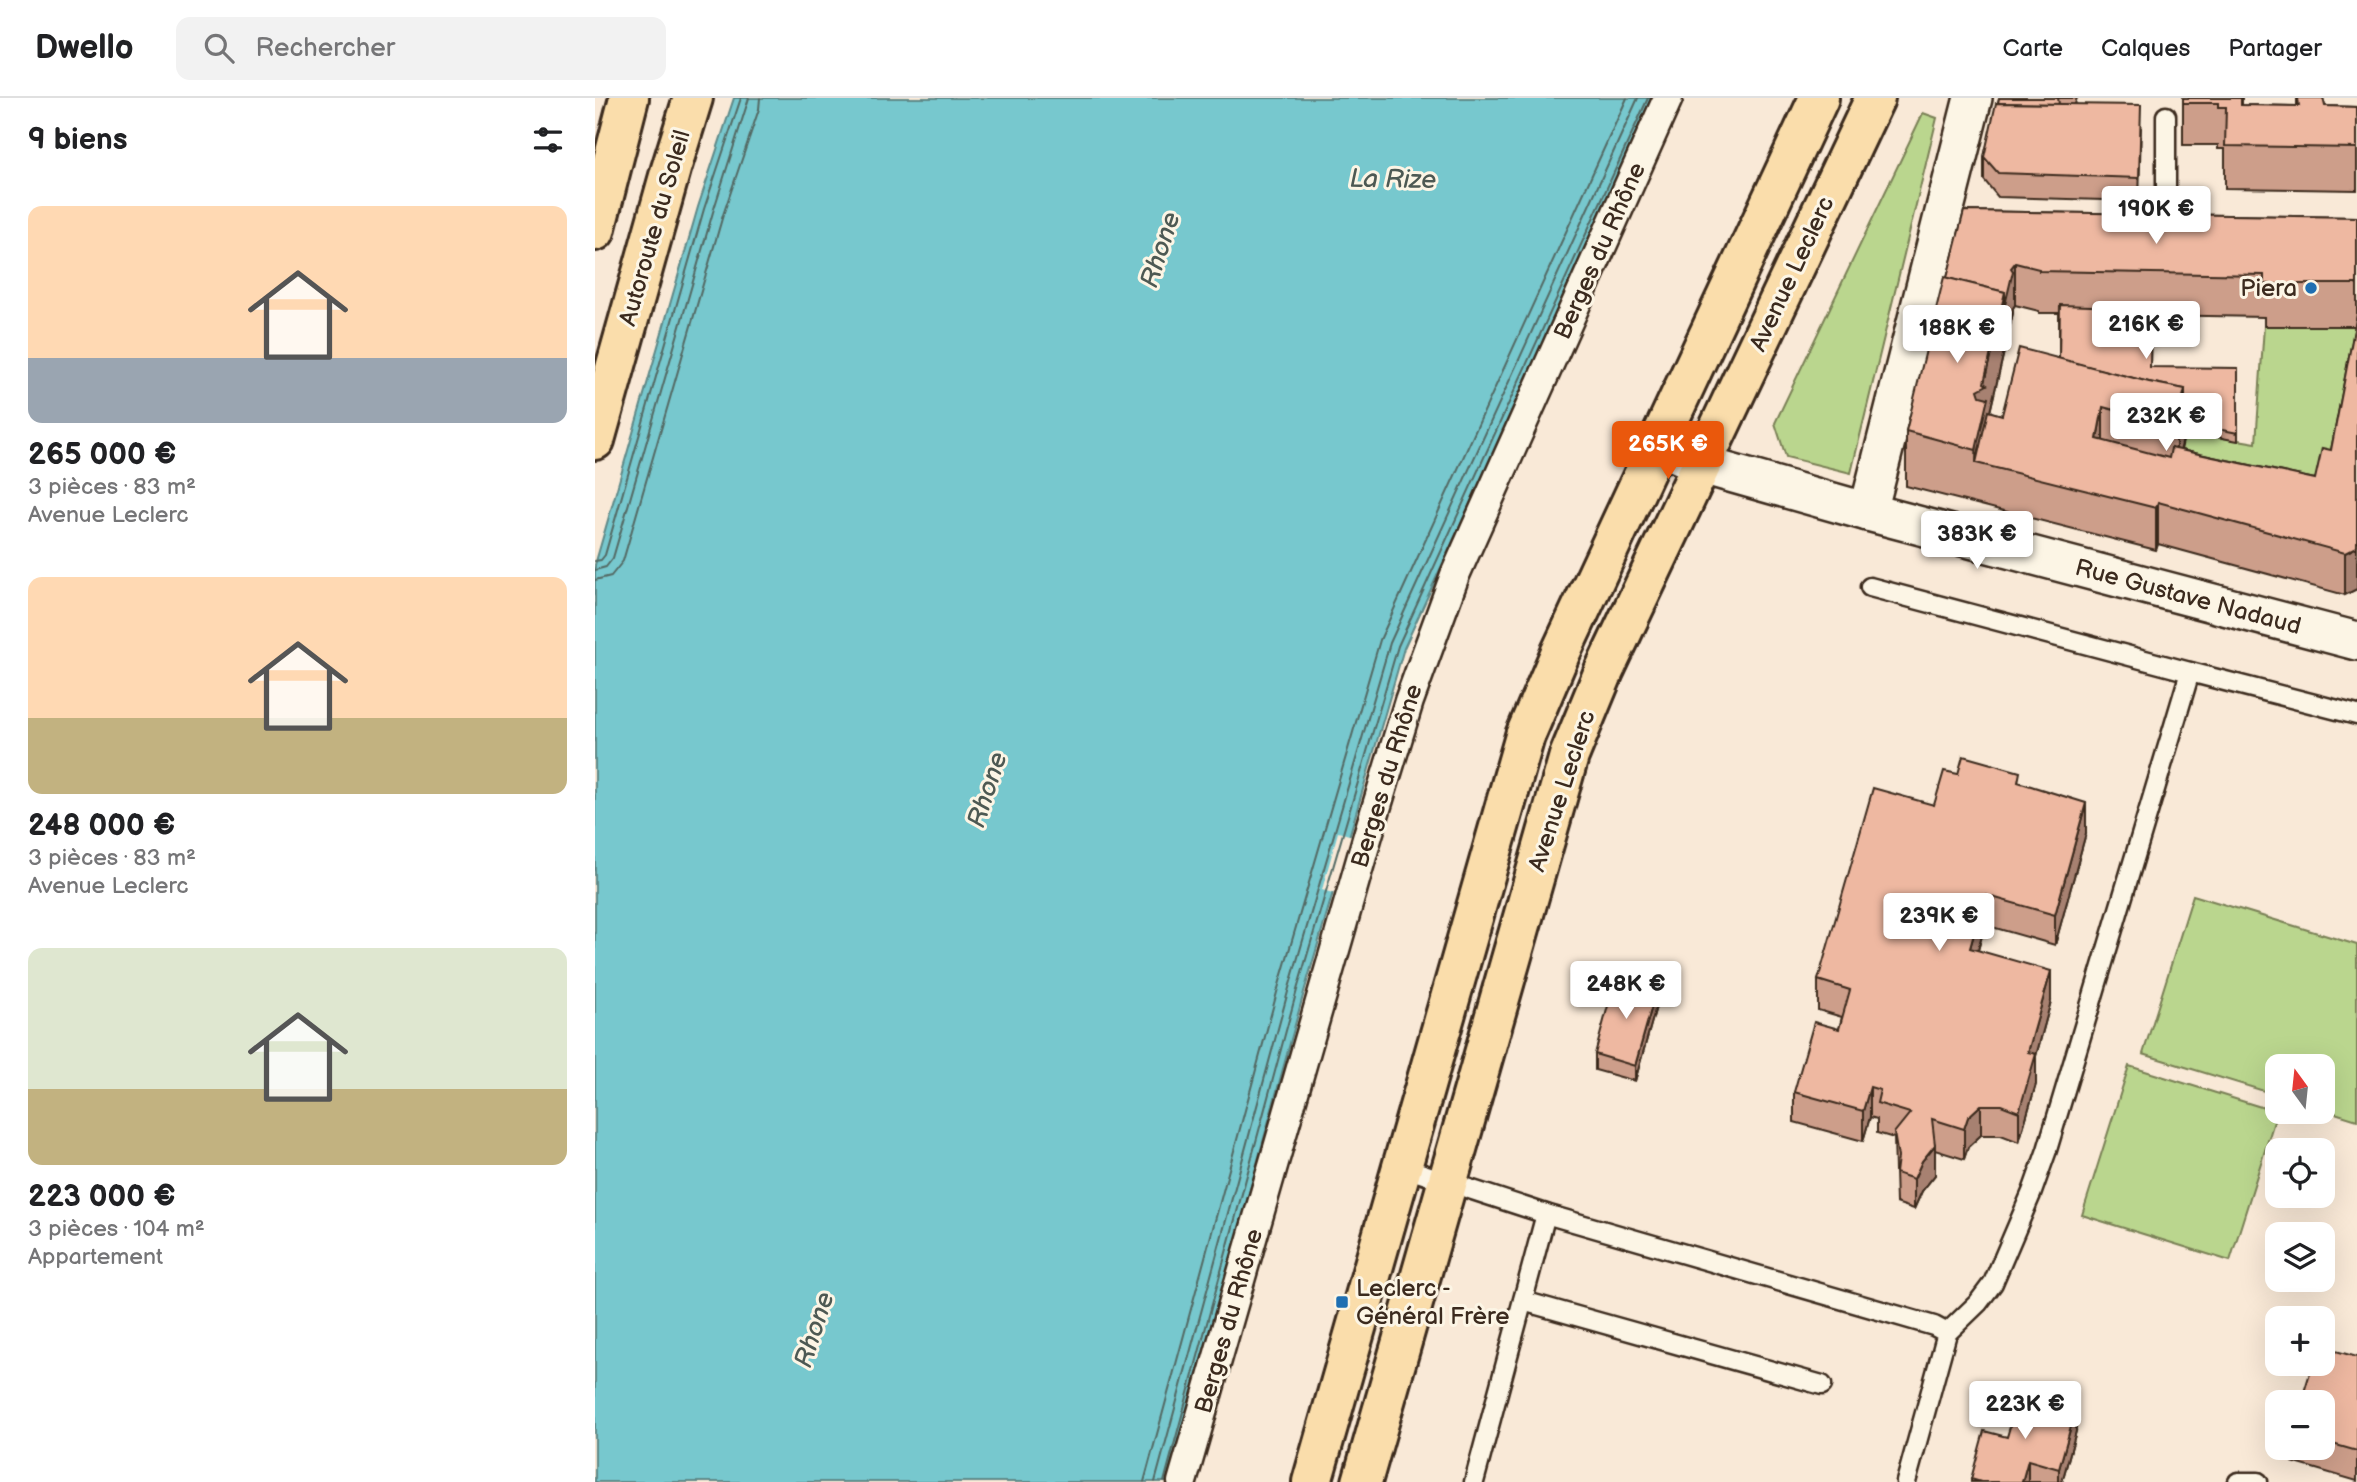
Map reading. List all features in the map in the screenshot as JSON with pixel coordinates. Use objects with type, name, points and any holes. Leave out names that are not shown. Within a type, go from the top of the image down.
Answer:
[{"type":"main road","points":[[595,231],[629,98]]},
{"type":"main road","name":"Autoroute du Soleil","points":[[595,440],[693,98]]},
{"type":"main road","name":"Avenue Leclerc","points":[[1312,1482],[1525,736],[1560,654],[1819,98]]},
{"type":"main road","name":"Avenue Leclerc","points":[[1362,1482],[1569,756],[1604,671],[1875,98]]},
{"type":"street","name":"Berges du Rhône","points":[[1182,1482],[1364,848],[1409,701],[1455,575],[1668,98]]},
{"type":"street","points":[[1867,512],[1973,98]]},
{"type":"street","points":[[1940,225],[1978,226]]},
{"type":"street","name":"Rue Gustave Nadaud","points":[[1658,445],[1702,465],[1867,512],[2357,641]]},
{"type":"lane","points":[[2166,116],[2166,227]]},
{"type":"lane","points":[[1870,587],[2357,715]]},
{"type":"lane","points":[[1906,1482],[1947,1333],[1978,1303],[1993,1283],[2047,1150],[2190,672]]},
{"type":"lane","points":[[1402,1167],[1546,1214],[1921,1322],[1947,1333]]},
{"type":"lane","points":[[1474,1482],[1546,1214]]},
{"type":"lane","points":[[1523,1301],[1822,1385]]},
{"type":"lane","points":[[2238,1482],[2258,1482]]},
{"type":"green space","points":[[1923,113],[1937,118],[1851,473],[1786,457],[1775,423]]},
{"type":"green space","points":[[2264,326],[2357,328],[2331,492],[2171,490],[2185,431],[2256,443]]},
{"type":"green space","points":[[2193,895],[2357,945],[2357,1120],[2335,1113],[2335,1054],[2265,1054],[2265,1091],[2143,1054]]},
{"type":"green space","points":[[2129,1066],[2265,1108],[2265,1124],[2273,1124],[2269,1138],[2265,1138],[2265,1150],[2230,1261],[2082,1215]]},
{"type":"water","points":[[734,98],[1656,98],[1404,648],[1304,992],[1170,1482],[595,1482],[595,565],[698,207]]},
{"type":"pier","points":[[1338,832],[1353,836],[1336,894],[1322,890]]},
{"type":"building","points":[[1999,98],[2058,98],[2059,104],[1998,103]]},
{"type":"building","points":[[2183,98],[2241,98],[2241,105],[2299,106],[2298,98],[2323,98],[2325,106],[2357,107],[2357,148],[2225,146],[2226,107],[2218,107],[2218,103],[2183,103]]},
{"type":"building","points":[[1996,103],[2141,105],[2139,178],[1998,173],[1984,157]]},
{"type":"building","points":[[1964,211],[2357,217],[2357,286],[2264,284],[2264,275],[2039,271],[2015,263],[2011,268],[2013,271],[2005,305],[2005,292],[1947,278]]},
{"type":"building","points":[[1944,277],[2005,292],[1984,383],[1987,385],[1978,390],[1980,396],[1988,398],[1976,450],[1906,431]]},
{"type":"building","points":[[2060,305],[2151,308],[2150,367],[2238,368],[2238,433],[2185,423],[2185,389],[2059,359]]},
{"type":"building","points":[[2357,314],[2357,547],[2345,553],[2158,502],[2156,508],[1976,463],[1988,411],[2002,415],[2019,348],[2185,389],[2176,426],[2103,407],[2097,439],[2169,458],[2171,448],[2315,479],[2322,448],[2331,450]]},
{"type":"building","points":[[1963,756],[2020,772],[2018,782],[2086,803],[2055,915],[1985,895],[1970,948],[2051,971],[2028,1052],[2036,1054],[2019,1112],[2001,1105],[1981,1105],[1968,1117],[1964,1129],[1932,1119],[1935,1145],[1922,1161],[1914,1179],[1896,1173],[1898,1157],[1894,1133],[1910,1113],[1877,1103],[1880,1090],[1870,1087],[1863,1111],[1794,1092],[1814,1022],[1839,1029],[1850,990],[1818,980],[1873,788],[1934,805],[1944,771],[1958,774]]},
{"type":"building","points":[[1616,976],[1657,988],[1635,1066],[1595,1054]]},
{"type":"building","points":[[2335,1351],[2357,1357],[2357,1451],[2335,1445],[2335,1390],[2305,1390],[2309,1376],[2335,1376]]},
{"type":"building","points":[[2020,1392],[2076,1408],[2059,1469],[2028,1460],[2022,1482],[1981,1482],[1971,1479],[1984,1431],[2007,1437]]},
{"type":"place","name":"Piera","points":[[2311,288]]},
{"type":"place","name":"Leclerc - Général Frère","points":[[1342,1302]]},
{"type":"water label","name":"La Rize","points":[[1393,180]]},
{"type":"water label","name":"Rhone","points":[[1161,250]]},
{"type":"water label","name":"Rhone","points":[[988,790]]},
{"type":"water label","name":"Rhone","points":[[815,1330]]}]
